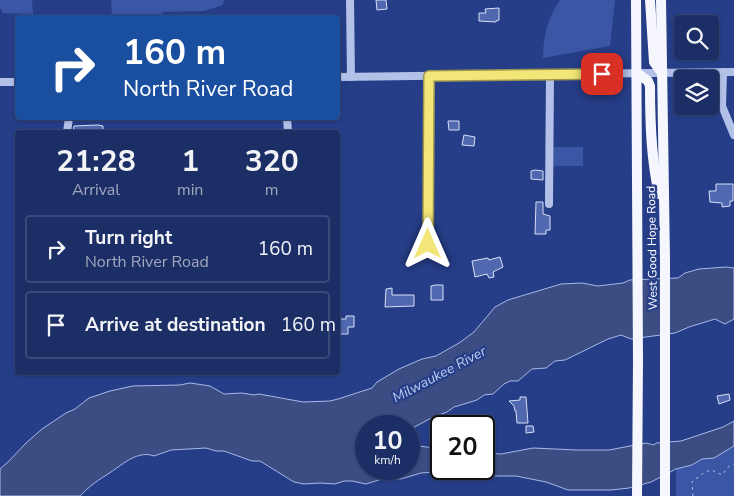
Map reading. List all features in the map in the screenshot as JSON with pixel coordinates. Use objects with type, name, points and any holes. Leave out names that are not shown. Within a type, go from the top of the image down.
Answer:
[{"type":"main road","name":"West Good Hope Road","points":[[636,0],[637,492]]},
{"type":"main road","points":[[650,0],[654,62],[662,74]]},
{"type":"main road","name":"West Good Hope Road","points":[[661,0],[665,260],[665,496]]},
{"type":"main road","points":[[637,73],[648,81],[650,86],[650,120],[656,180],[663,209]]},
{"type":"street","points":[[350,0],[351,77]]},
{"type":"street","points":[[723,72],[722,106],[734,135]]},
{"type":"street","points":[[340,77],[734,72]]},
{"type":"street","points":[[549,204],[550,74]]},
{"type":"street","points":[[428,244],[429,76]]},
{"type":"street","points":[[0,82],[15,82]]},
{"type":"path","points":[[693,496],[692,482],[704,472],[712,470],[722,475],[728,467],[734,464]]},
{"type":"shaded area","points":[[0,0],[32,0],[33,14],[3,13],[0,8]]},
{"type":"shaded area","points":[[111,0],[224,0],[223,5],[204,11],[163,12],[162,15],[112,15]]},
{"type":"shaded area","points":[[560,0],[615,0],[610,46],[543,58],[547,28]]},
{"type":"shaded area","points":[[553,147],[583,147],[583,166],[552,166]]},
{"type":"shaded area","points":[[734,429],[734,496],[676,496],[676,453]]},
{"type":"water","name":"Milwaukee River","points":[[734,268],[734,319],[725,324],[715,319],[675,333],[631,339],[621,335],[608,339],[565,360],[555,361],[546,368],[532,369],[518,381],[510,381],[504,384],[493,394],[484,395],[477,400],[454,407],[439,415],[430,415],[430,419],[420,424],[420,415],[355,415],[355,480],[379,480],[366,484],[344,481],[335,484],[304,484],[294,482],[260,461],[252,461],[224,451],[206,448],[171,450],[154,456],[137,456],[99,480],[80,496],[0,496],[0,469],[26,443],[42,429],[89,398],[110,391],[133,386],[190,383],[210,386],[224,394],[259,394],[303,402],[330,401],[372,388],[377,382],[399,369],[422,359],[436,356],[459,343],[474,332],[495,307],[508,300],[561,284],[582,283],[598,286],[623,283],[630,280],[678,278],[685,273],[699,269]]},
{"type":"water","points":[[734,421],[734,446],[714,458],[702,459],[692,465],[676,469],[651,482],[629,488],[568,490],[546,482],[516,476],[495,476],[495,454],[533,448],[609,450],[646,443],[654,445],[656,443],[681,441],[723,427]]},
{"type":"water","points":[[420,446],[430,448],[430,472],[421,473]]},
{"type":"building","points":[[376,0],[386,0],[387,9],[377,10]]},
{"type":"building","points":[[499,8],[499,20],[496,22],[479,21],[479,13],[486,13],[485,9]]},
{"type":"building","points":[[448,121],[459,121],[459,130],[449,130]]},
{"type":"building","points":[[98,125],[103,126],[103,130],[73,130],[74,126]]},
{"type":"building","points":[[464,135],[475,137],[474,146],[462,145]]},
{"type":"building","points":[[531,171],[543,171],[543,180],[531,179]]},
{"type":"building","points":[[716,184],[733,184],[733,201],[730,201],[730,206],[722,207],[722,203],[710,202],[709,191],[716,191]]},
{"type":"building","points":[[536,202],[543,202],[543,214],[550,216],[550,230],[546,230],[546,234],[535,234]]},
{"type":"building","points":[[500,257],[503,267],[493,272],[494,277],[489,278],[487,274],[475,277],[472,261]]},
{"type":"building","points":[[443,285],[443,300],[431,300],[431,286]]},
{"type":"building","points":[[392,288],[392,295],[414,295],[414,306],[385,307],[386,289]]},
{"type":"building","points":[[346,316],[354,316],[354,327],[348,327],[348,334],[340,334],[340,319],[346,319]]},
{"type":"building","points":[[729,394],[730,400],[719,404],[717,396]]},
{"type":"building","points":[[520,397],[526,397],[528,423],[517,423],[516,411],[509,401],[520,400]]},
{"type":"building","points":[[526,426],[533,426],[534,432],[526,433]]},
{"type":"route","points":[[428,244],[429,76],[602,74]]}]
